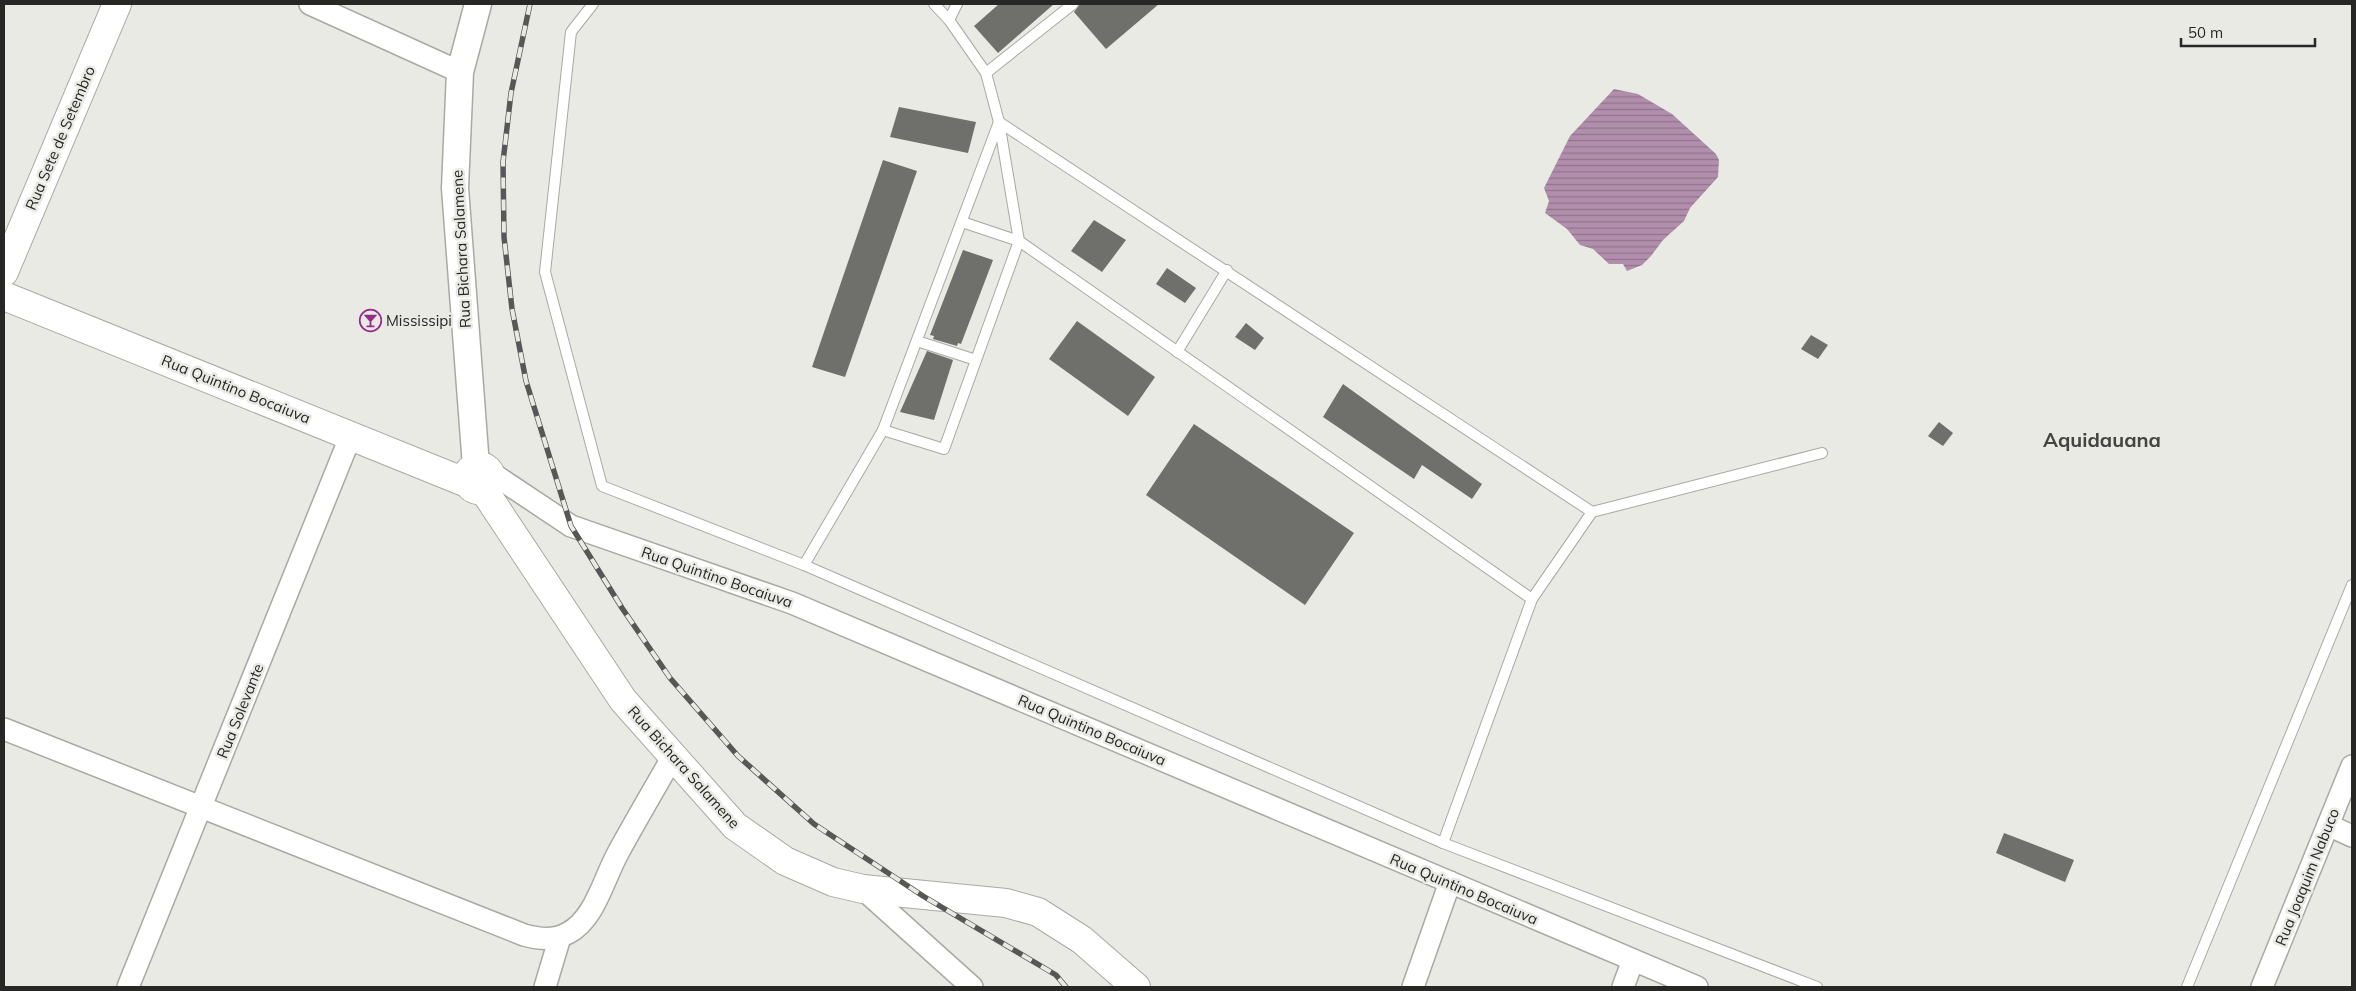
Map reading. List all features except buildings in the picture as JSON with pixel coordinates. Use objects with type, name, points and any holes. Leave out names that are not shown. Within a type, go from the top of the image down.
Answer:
[{"type":"main road","name":"Rua Sete de Setembro","points":[[4,272],[117,4]]},
{"type":"main road","name":"Rua Quintino Bocaiuva","points":[[4,296],[350,435],[479,477]]},
{"type":"main road","name":"Rua Bichara Salamene","points":[[479,477],[623,700],[735,826],[785,861],[833,882],[863,889],[1006,904],[1038,912],[1082,940],[1136,987]]},
{"type":"street","points":[[310,4],[460,72]]},
{"type":"street","name":"Rua Bichara Salamene","points":[[478,4],[460,72],[455,188],[479,477]]},
{"type":"street","name":"Rua Solevante","points":[[128,987],[350,435]]},
{"type":"street","name":"Rua Quintino Bocaiuva","points":[[479,477],[571,526],[792,603],[1697,987]]},
{"type":"street","points":[[4,729],[201,809],[524,935],[540,939],[560,937],[578,926],[591,908],[617,854],[674,756]]},
{"type":"street","name":"Rua Joaquim Nabuco","points":[[2262,987],[2352,766]]},
{"type":"street","points":[[2328,825],[2352,836]]},
{"type":"street","points":[[1413,987],[1450,882]]},
{"type":"street","points":[[863,889],[972,987]]},
{"type":"street","points":[[545,987],[560,937]]},
{"type":"street","points":[[1623,987],[1633,960]]},
{"type":"lane","points":[[593,4],[571,32],[545,272],[602,486],[804,565],[1443,843],[1817,987]]},
{"type":"lane","points":[[883,430],[944,449],[1019,241],[999,122],[986,73],[949,20],[934,4]]},
{"type":"lane","points":[[949,20],[957,4]]},
{"type":"lane","points":[[986,73],[1073,4]]},
{"type":"lane","points":[[804,565],[883,430],[999,122]]},
{"type":"lane","points":[[999,122],[1227,270],[1592,512]]},
{"type":"lane","points":[[962,222],[1019,241],[1532,600]]},
{"type":"lane","points":[[1177,352],[1227,270]]},
{"type":"lane","points":[[917,341],[976,360]]},
{"type":"lane","points":[[1443,843],[1532,600],[1592,512],[1822,453]]},
{"type":"lane","points":[[2187,987],[2352,585]]},
{"type":"shaded area","points":[[1614,89],[1638,94],[1672,114],[1716,154],[1719,160],[1718,177],[1690,208],[1684,221],[1663,240],[1642,265],[1627,271],[1623,264],[1609,264],[1593,249],[1580,245],[1567,229],[1545,213],[1549,201],[1544,188],[1570,136]]},
{"type":"railway","points":[[530,4],[511,93],[503,162],[504,237],[512,309],[526,381],[571,526],[622,608],[670,678],[738,756],[814,824],[923,896],[1056,975],[1066,987]]},
{"type":"place","name":"Mississipi","points":[[370,320]]},
{"type":"district","name":"Aquidauana","points":[[2102,439]]}]
